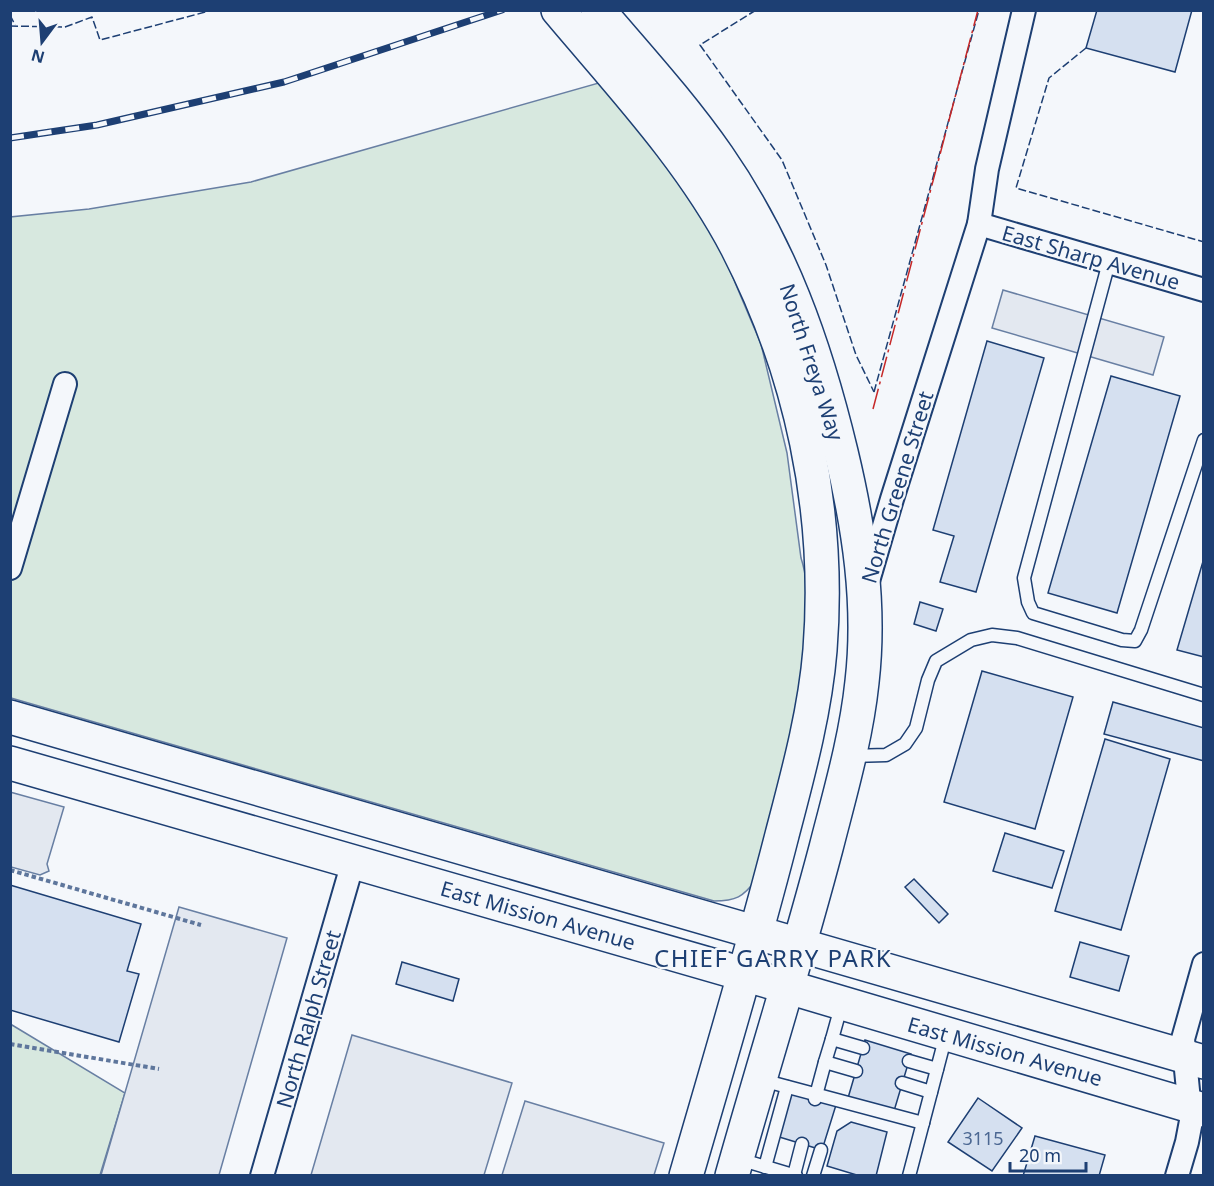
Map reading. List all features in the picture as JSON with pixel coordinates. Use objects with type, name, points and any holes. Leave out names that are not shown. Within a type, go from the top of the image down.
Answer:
[{"type":"main road","name":"North Freya Way","points":[[558,10],[691,173],[725,227],[754,283],[776,336],[816,418],[856,518],[865,592]]},
{"type":"main road","name":"North Freya Way","points":[[598,10],[694,123],[743,196],[766,238],[804,321],[816,418],[813,467],[819,511],[822,580],[820,650],[805,745],[758,933]]},
{"type":"main road","name":"North Greene Street","points":[[745,1167],[774,1083],[788,987],[850,756],[866,638],[865,592]]},
{"type":"main road","name":"East Mission Avenue","points":[[10,717],[1194,1059]]},
{"type":"main road","name":"East Mission Avenue","points":[[10,763],[745,974],[1196,1107]]},
{"type":"main road","points":[[686,1176],[758,933]]},
{"type":"street","name":"North Greene Street","points":[[865,592],[979,224],[987,169],[1024,10]]},
{"type":"street","name":"East Sharp Avenue","points":[[979,224],[1203,290]]},
{"type":"street","points":[[10,568],[65,384]]},
{"type":"street","name":"North Ralph Street","points":[[262,1176],[353,862]]},
{"type":"street","points":[[1178,1176],[1196,1107],[1194,1059],[1185,1029],[1203,964]]},
{"type":"lane","points":[[1109,262],[1024,578],[1028,602],[1033,613],[1122,640],[1135,641],[1141,630],[1203,440]]},
{"type":"lane","points":[[850,756],[886,755],[905,744],[916,728],[928,680],[936,661],[971,640],[992,635],[1017,638],[1203,695]]},
{"type":"lane","points":[[815,1097],[842,1003]]},
{"type":"lane","points":[[909,1176],[946,1034]]},
{"type":"lane","points":[[832,1039],[863,1048]]},
{"type":"lane","points":[[909,1061],[937,1070]]},
{"type":"lane","points":[[825,1062],[856,1071]]},
{"type":"lane","points":[[774,1083],[815,1097],[923,1123]]},
{"type":"lane","points":[[902,1083],[931,1092]]},
{"type":"lane","points":[[745,1167],[795,1175],[802,1144]]},
{"type":"lane","points":[[813,1176],[821,1150]]},
{"type":"path","points":[[10,870],[201,925]]},
{"type":"path","points":[[10,1044],[159,1069]]},
{"type":"shaded area","points":[[602,82],[665,162],[720,247],[761,344],[787,453],[806,585],[807,646],[804,680],[783,781],[756,880],[747,890],[734,899],[714,901],[11,698],[10,217],[89,209],[251,182]]},
{"type":"shaded area","points":[[1003,290],[1164,337],[1153,375],[992,328]]},
{"type":"shaded area","points":[[10,792],[64,807],[47,864],[49,871],[40,875],[11,867]]},
{"type":"shaded area","points":[[179,907],[287,938],[219,1175],[101,1175]]},
{"type":"shaded area","points":[[12,1025],[125,1093],[100,1175],[11,1175],[10,1028]]},
{"type":"shaded area","points":[[352,1035],[512,1083],[484,1175],[311,1175]]},
{"type":"shaded area","points":[[525,1101],[664,1143],[654,1175],[502,1175]]},
{"type":"building","points":[[1097,10],[1192,10],[1175,72],[1086,48]]},
{"type":"building","points":[[987,341],[1044,358],[976,592],[940,582],[954,536],[933,530]]},
{"type":"building","points":[[1111,376],[1180,396],[1117,613],[1048,593]]},
{"type":"building","points":[[1204,558],[1204,657],[1177,650]]},
{"type":"building","points":[[920,602],[943,609],[936,631],[914,624]]},
{"type":"building","points":[[982,671],[1073,697],[1035,829],[944,802]]},
{"type":"building","points":[[1113,702],[1204,728],[1204,761],[1104,734]]},
{"type":"building","points":[[1105,739],[1170,759],[1121,930],[1055,911]]},
{"type":"building","points":[[1005,833],[1064,851],[1052,888],[993,871]]},
{"type":"building","points":[[914,879],[948,914],[939,923],[905,887]]},
{"type":"building","points":[[10,885],[141,924],[127,971],[139,974],[119,1042],[10,1010]]},
{"type":"building","points":[[1080,942],[1129,956],[1119,991],[1070,977]]},
{"type":"building","points":[[402,962],[459,979],[453,1001],[396,984]]},
{"type":"building","points":[[865,1040],[911,1054],[894,1111],[848,1098]]},
{"type":"building","points":[[790,1091],[836,1105],[822,1150],[776,1136]]},
{"type":"building","points":[[978,1098],[1022,1128],[992,1171],[948,1142]]},
{"type":"building","points":[[851,1122],[887,1132],[876,1176],[860,1176],[827,1166],[837,1131]]},
{"type":"building","points":[[1035,1136],[1105,1155],[1099,1176],[1023,1176]]},
{"type":"railway","points":[[10,138],[97,125],[284,82],[502,10]]},
{"type":"fence","points":[[10,26],[65,27],[92,17],[100,40],[213,10]]},
{"type":"fence","points":[[756,10],[700,45],[782,160],[826,265],[856,355],[874,392]]},
{"type":"fence","points":[[874,392],[979,10]]},
{"type":"fence","points":[[10,15],[15,25]]},
{"type":"fence","points":[[1086,48],[1049,78],[1016,188],[1204,242]]},
{"type":"power","points":[[873,409],[978,10]]},
{"type":"district","name":"CHIEF GARRY PARK","points":[[773,957]]}]
